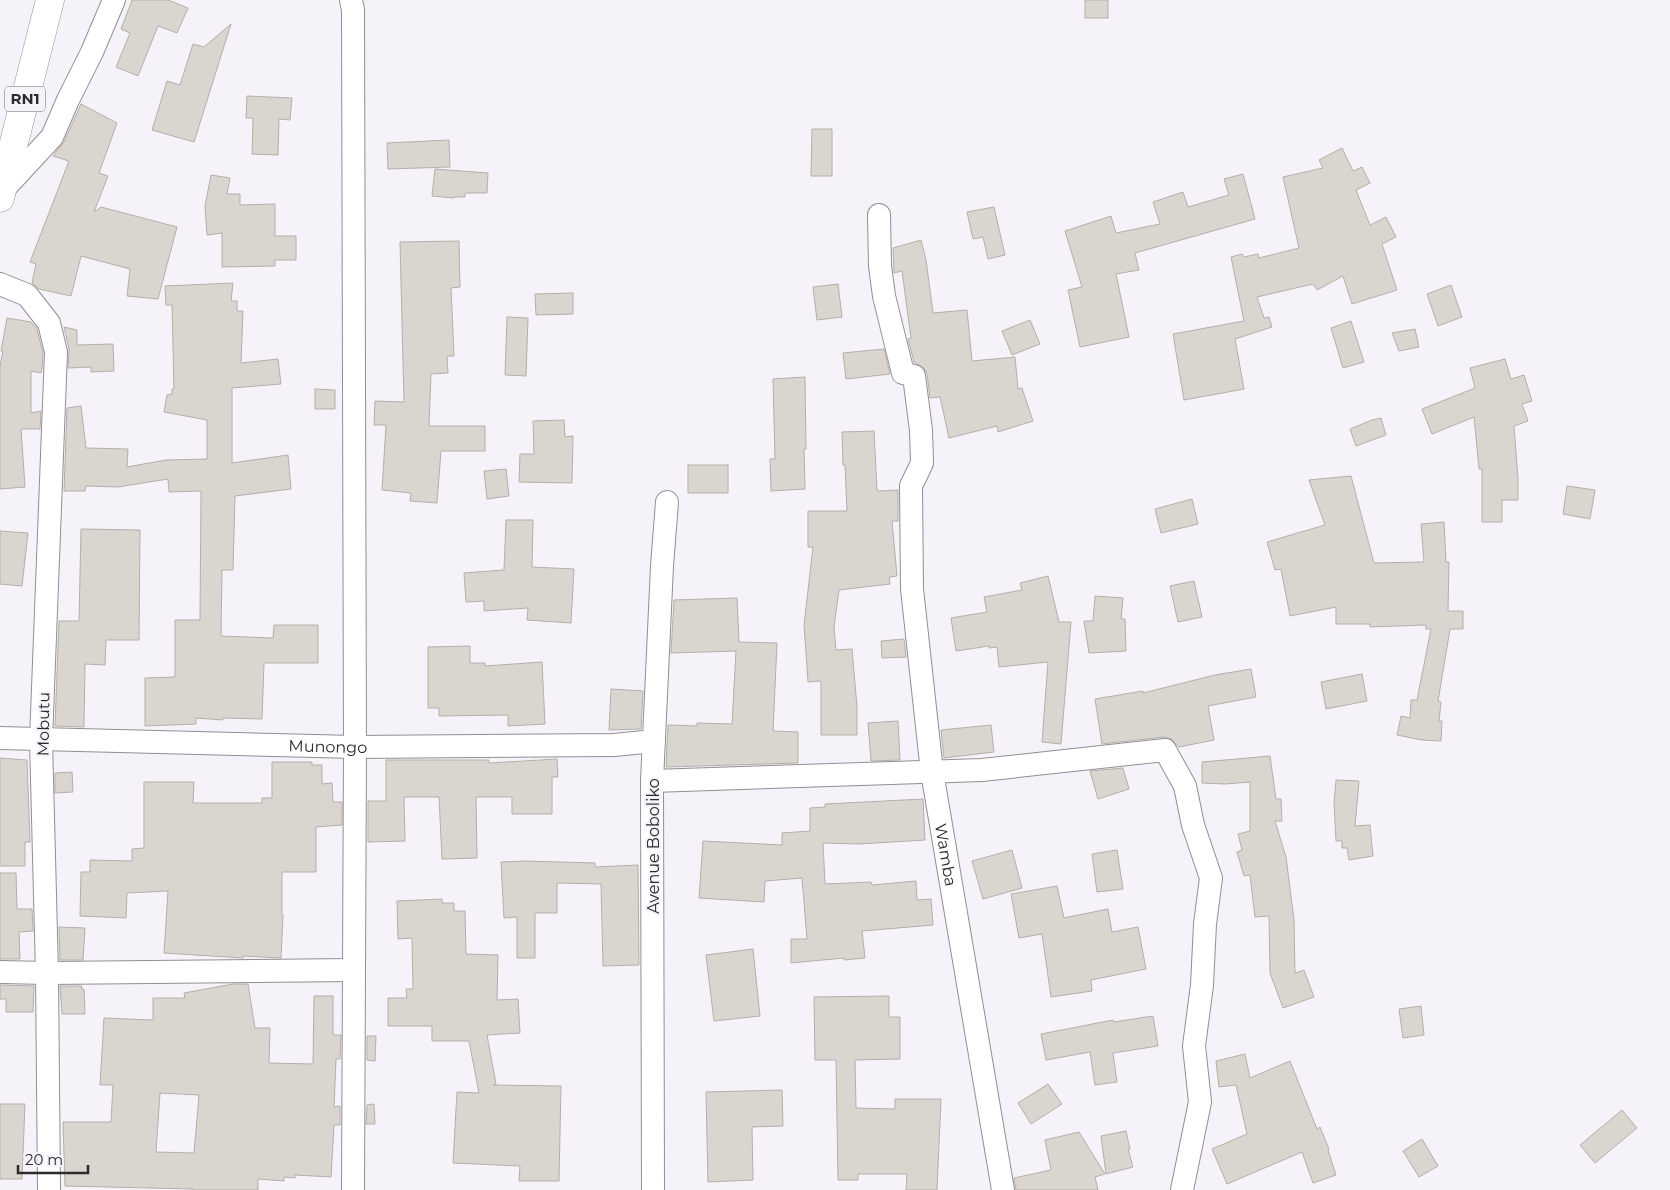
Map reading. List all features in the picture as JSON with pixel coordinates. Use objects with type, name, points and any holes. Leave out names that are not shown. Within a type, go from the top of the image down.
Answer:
[{"type":"highway","name":"RN1","points":[[0,193],[50,0]]},
{"type":"street","points":[[0,193],[52,137],[114,0]]},
{"type":"street","points":[[351,0],[353,10],[355,747],[353,1190]]},
{"type":"street","name":"Wamba","points":[[879,215],[880,266],[884,296],[904,373],[914,376],[918,400],[922,464],[911,486],[912,588],[932,772],[1003,1190]]},
{"type":"street","name":"Mobutu","points":[[0,284],[28,295],[49,323],[56,352],[41,740],[50,1190]]},
{"type":"street","name":"Avenue Boboliko","points":[[653,1190],[652,780],[662,566],[668,502]]},
{"type":"street","name":"Munongo","points":[[0,738],[355,747],[614,745],[654,741]]},
{"type":"street","points":[[652,780],[982,770],[1165,750],[1185,786],[1192,825],[1211,878],[1205,924],[1202,985],[1194,1046],[1200,1102],[1182,1190]]},
{"type":"street","points":[[0,972],[47,974],[354,970]]},
{"type":"building","points":[[132,0],[168,0],[188,8],[177,33],[158,26],[138,76],[116,67],[130,33],[121,29]]},
{"type":"building","points":[[1085,0],[1108,0],[1108,18],[1085,18]]},
{"type":"building","points":[[231,24],[194,142],[152,130],[167,81],[180,85],[193,44],[204,47]]},
{"type":"building","points":[[247,96],[292,98],[290,120],[279,119],[278,155],[252,154],[253,118],[246,118]]},
{"type":"building","points":[[81,104],[117,123],[99,173],[108,176],[94,212],[101,207],[177,227],[158,299],[127,296],[130,269],[81,256],[71,296],[39,289],[32,283],[36,264],[30,262],[69,161],[53,156],[64,142]]},
{"type":"building","points":[[812,129],[832,129],[832,176],[811,176]]},
{"type":"building","points":[[449,140],[450,167],[388,169],[387,143]]},
{"type":"building","points":[[1342,148],[1353,171],[1362,167],[1370,183],[1356,190],[1370,225],[1386,217],[1396,237],[1382,244],[1397,290],[1352,304],[1343,276],[1317,290],[1313,284],[1257,297],[1264,318],[1269,317],[1272,327],[1235,339],[1244,389],[1184,400],[1173,334],[1244,321],[1231,257],[1242,254],[1244,257],[1258,254],[1259,258],[1299,248],[1283,177],[1323,168],[1319,160]]},
{"type":"building","points":[[435,169],[488,173],[487,193],[465,193],[465,197],[454,198],[432,196]]},
{"type":"building","points":[[1243,174],[1255,219],[1135,253],[1139,270],[1116,274],[1129,337],[1080,347],[1068,290],[1082,287],[1065,231],[1111,216],[1116,233],[1160,224],[1153,202],[1183,192],[1188,207],[1229,195],[1224,179]]},
{"type":"building","points":[[211,175],[230,178],[227,194],[240,194],[240,205],[275,204],[275,236],[296,236],[296,260],[275,260],[275,266],[222,267],[222,233],[207,235],[205,206]]},
{"type":"building","points":[[994,207],[1005,255],[988,259],[983,237],[973,239],[967,212]]},
{"type":"building","points":[[921,240],[926,260],[933,313],[967,310],[972,361],[1015,357],[1018,389],[1022,388],[1033,421],[998,432],[997,426],[949,438],[940,397],[930,398],[927,374],[924,368],[914,362],[908,339],[911,338],[902,271],[894,273],[893,248]]},
{"type":"building","points":[[459,241],[460,287],[451,288],[454,356],[447,356],[448,373],[431,374],[429,426],[485,426],[485,451],[441,451],[437,503],[410,501],[411,493],[382,490],[386,425],[374,425],[375,401],[404,402],[400,242]]},
{"type":"building","points":[[233,283],[231,301],[237,301],[237,311],[243,311],[241,363],[278,359],[281,384],[232,388],[232,463],[288,455],[291,489],[235,496],[233,570],[222,570],[221,636],[273,638],[274,625],[318,625],[318,663],[264,663],[262,719],[223,718],[223,720],[196,718],[196,724],[145,726],[145,678],[175,677],[175,620],[200,620],[201,491],[169,492],[168,479],[118,487],[86,486],[85,491],[64,491],[67,408],[81,406],[86,448],[128,449],[127,467],[166,460],[207,459],[207,420],[164,412],[167,395],[172,394],[172,389],[174,389],[172,305],[166,305],[165,286]]},
{"type":"building","points":[[838,284],[842,317],[817,320],[813,287]]},
{"type":"building","points":[[1451,285],[1462,317],[1438,326],[1427,294]]},
{"type":"building","points":[[573,293],[573,314],[536,315],[535,294]]},
{"type":"building","points":[[507,317],[528,318],[526,376],[505,375]]},
{"type":"building","points":[[7,318],[31,322],[37,329],[43,353],[42,369],[41,373],[31,371],[31,413],[41,411],[40,429],[21,429],[25,487],[0,489],[0,366]]},
{"type":"building","points":[[1030,320],[1040,344],[1012,355],[1002,331]]},
{"type":"building","points":[[1351,321],[1364,362],[1343,368],[1331,328]]},
{"type":"building","points":[[64,327],[77,330],[77,345],[113,344],[114,371],[91,372],[91,367],[68,368],[69,349]]},
{"type":"building","points":[[1415,329],[1419,347],[1399,351],[1392,333]]},
{"type":"building","points":[[884,349],[890,374],[846,379],[843,353]]},
{"type":"building","points":[[1505,359],[1511,379],[1524,375],[1532,401],[1522,404],[1528,421],[1514,426],[1518,500],[1502,500],[1502,522],[1482,522],[1482,469],[1479,469],[1474,417],[1432,434],[1422,409],[1475,388],[1470,368]]},
{"type":"building","points":[[805,377],[805,489],[771,491],[770,459],[775,459],[773,379]]},
{"type":"building","points":[[315,389],[335,390],[335,409],[315,409]]},
{"type":"building","points":[[1381,418],[1386,435],[1356,446],[1350,429]]},
{"type":"building","points":[[564,420],[565,437],[573,436],[572,483],[519,482],[520,454],[534,454],[533,421]]},
{"type":"building","points":[[874,431],[877,491],[898,490],[898,521],[892,521],[897,576],[889,577],[890,584],[839,590],[834,627],[836,650],[852,649],[857,707],[857,735],[821,735],[821,681],[808,682],[804,625],[813,547],[808,547],[808,511],[847,511],[842,432]]},
{"type":"building","points":[[688,465],[728,465],[728,493],[688,493]]},
{"type":"building","points":[[506,469],[509,496],[487,499],[484,471]]},
{"type":"building","points":[[1351,476],[1374,563],[1424,562],[1421,524],[1444,522],[1446,562],[1449,562],[1448,611],[1463,611],[1463,629],[1450,629],[1438,701],[1441,702],[1439,721],[1442,721],[1441,741],[1422,740],[1397,735],[1401,716],[1410,718],[1411,700],[1417,700],[1431,629],[1426,629],[1426,625],[1370,627],[1370,624],[1336,624],[1336,607],[1290,616],[1281,569],[1275,570],[1267,542],[1325,525],[1309,480]]},
{"type":"building","points":[[1567,486],[1595,490],[1590,519],[1563,514]]},
{"type":"building","points":[[1192,499],[1198,524],[1161,533],[1155,509]]},
{"type":"building","points":[[506,520],[533,520],[532,567],[574,569],[571,623],[527,620],[528,608],[484,611],[484,601],[466,602],[464,573],[504,570]]},
{"type":"building","points":[[81,529],[140,530],[139,640],[106,640],[105,665],[85,664],[84,727],[55,726],[59,621],[79,621]]},
{"type":"building","points":[[0,531],[28,533],[22,586],[0,584]]},
{"type":"building","points":[[1048,576],[1059,622],[1071,622],[1061,744],[1042,742],[1048,662],[999,667],[997,647],[989,648],[989,646],[956,651],[951,618],[987,612],[984,597],[1022,590],[1020,583]]},
{"type":"building","points":[[1194,581],[1202,617],[1178,622],[1170,586]]},
{"type":"building","points":[[1095,596],[1123,598],[1121,619],[1125,619],[1126,651],[1089,653],[1084,621],[1093,621]]},
{"type":"building","points":[[737,598],[739,642],[777,643],[773,731],[798,732],[798,763],[666,767],[668,725],[697,726],[697,723],[732,724],[736,651],[671,653],[674,600]]},
{"type":"building","points":[[904,639],[906,657],[882,658],[881,641]]},
{"type":"building","points":[[470,646],[470,663],[485,663],[485,666],[542,662],[545,724],[508,726],[508,715],[439,716],[439,708],[428,708],[428,647]]},
{"type":"building","points":[[1251,669],[1256,697],[1208,706],[1214,740],[1179,747],[1171,739],[1164,737],[1102,744],[1095,699],[1143,691],[1143,693],[1215,675]]},
{"type":"building","points":[[1362,674],[1367,701],[1326,709],[1321,682]]},
{"type":"building","points":[[611,689],[643,691],[641,729],[609,730]]},
{"type":"building","points":[[898,721],[900,760],[871,761],[868,723]]},
{"type":"building","points":[[991,725],[994,752],[944,758],[941,730]]},
{"type":"building","points":[[1270,756],[1276,799],[1281,799],[1282,821],[1275,821],[1286,857],[1294,920],[1295,973],[1304,970],[1314,997],[1283,1008],[1270,973],[1269,916],[1255,917],[1250,875],[1244,876],[1237,852],[1242,850],[1238,834],[1250,831],[1250,782],[1202,783],[1202,762]]},
{"type":"building","points":[[0,758],[27,760],[30,842],[25,842],[25,866],[0,866]]},
{"type":"building","points":[[557,759],[558,777],[552,777],[552,814],[512,814],[512,797],[476,797],[477,858],[442,859],[439,797],[404,797],[405,841],[368,842],[368,801],[386,801],[386,760],[489,760],[489,763]]},
{"type":"building","points":[[272,762],[312,762],[312,765],[322,765],[322,784],[332,783],[333,802],[342,802],[342,825],[316,827],[316,872],[282,872],[281,958],[243,956],[243,958],[164,953],[168,891],[127,893],[126,918],[80,916],[81,872],[90,872],[90,860],[132,861],[132,849],[144,848],[144,782],[194,782],[193,803],[262,803],[262,798],[272,798]]},
{"type":"building","points":[[1123,768],[1129,789],[1098,799],[1090,771]]},
{"type":"building","points":[[72,772],[73,792],[55,793],[55,773]]},
{"type":"building","points":[[1336,780],[1359,781],[1355,826],[1370,825],[1373,856],[1349,860],[1347,848],[1342,848],[1342,841],[1336,841],[1334,803]]},
{"type":"building","points":[[923,799],[925,840],[859,844],[823,843],[825,884],[871,882],[872,885],[916,881],[917,900],[931,899],[933,925],[862,931],[865,958],[791,963],[791,939],[807,939],[802,878],[765,881],[764,902],[699,898],[703,841],[782,845],[782,833],[810,831],[810,808],[825,807],[825,804]]},
{"type":"building","points":[[1012,850],[1022,888],[983,899],[972,861]]},
{"type":"building","points":[[1117,850],[1123,889],[1097,892],[1092,854]]},
{"type":"building","points":[[501,862],[595,863],[595,867],[638,865],[639,965],[603,966],[601,884],[557,883],[557,913],[535,913],[535,958],[517,958],[517,917],[504,918]]},
{"type":"building","points":[[0,873],[16,873],[17,909],[32,909],[33,931],[19,932],[20,959],[0,959]]},
{"type":"building","points":[[1057,886],[1064,918],[1108,909],[1112,932],[1138,927],[1146,969],[1091,980],[1092,991],[1051,997],[1042,934],[1019,938],[1011,894]]},
{"type":"building","points":[[442,899],[442,903],[454,903],[454,911],[465,911],[466,954],[498,955],[497,1000],[518,999],[520,1033],[487,1035],[496,1084],[493,1085],[561,1086],[559,1181],[519,1181],[520,1166],[453,1163],[457,1092],[479,1093],[469,1041],[432,1041],[432,1026],[388,1026],[388,998],[407,998],[406,989],[413,989],[412,938],[398,939],[397,901]]},
{"type":"building","points":[[59,927],[85,928],[83,960],[60,960]]},
{"type":"building","points":[[753,949],[760,1016],[714,1021],[706,955]]},
{"type":"building","points":[[233,984],[248,984],[255,1028],[270,1028],[269,1063],[313,1064],[314,996],[333,996],[333,1035],[341,1035],[340,1059],[336,1059],[334,1107],[340,1106],[340,1125],[334,1125],[331,1177],[295,1175],[295,1178],[284,1177],[284,1181],[258,1179],[258,1190],[65,1186],[63,1122],[111,1122],[113,1085],[100,1085],[104,1018],[153,1020],[153,998],[185,998],[184,993]],"holes":[[[160,1093],[199,1095],[194,1153],[156,1152]]]},
{"type":"building","points":[[0,985],[34,986],[33,1012],[6,1012],[6,999],[0,999]]},
{"type":"building","points":[[60,986],[82,986],[81,989],[84,989],[85,1014],[62,1014]]},
{"type":"building","points":[[889,996],[889,1017],[900,1017],[900,1059],[855,1060],[856,1108],[895,1109],[895,1099],[941,1099],[937,1190],[906,1190],[907,1174],[858,1174],[858,1180],[838,1180],[836,1060],[815,1060],[814,997]]},
{"type":"building","points":[[1421,1006],[1424,1035],[1403,1038],[1399,1009]]},
{"type":"building","points":[[1153,1016],[1158,1046],[1113,1053],[1117,1082],[1095,1085],[1090,1052],[1046,1060],[1041,1034],[1113,1020],[1114,1022]]},
{"type":"building","points":[[367,1036],[376,1036],[375,1061],[367,1060]]},
{"type":"building","points":[[1245,1054],[1250,1078],[1290,1061],[1317,1129],[1320,1127],[1329,1149],[1336,1175],[1313,1183],[1302,1152],[1227,1184],[1212,1149],[1247,1134],[1236,1085],[1219,1087],[1216,1061]]},
{"type":"building","points":[[1048,1084],[1062,1104],[1031,1124],[1018,1103]]},
{"type":"building","points":[[782,1090],[783,1126],[752,1127],[753,1180],[708,1182],[706,1092]]},
{"type":"building","points":[[0,1104],[25,1104],[22,1179],[0,1179]]},
{"type":"building","points":[[374,1104],[375,1124],[366,1124],[367,1105]]},
{"type":"building","points":[[1622,1110],[1637,1128],[1595,1163],[1580,1145]]},
{"type":"building","points":[[1126,1131],[1133,1167],[1106,1174],[1101,1136]]},
{"type":"building","points":[[1079,1132],[1105,1174],[1095,1177],[1098,1190],[1016,1190],[1014,1178],[1051,1170],[1045,1140]]},
{"type":"building","points":[[1422,1139],[1438,1166],[1419,1177],[1403,1151]]}]
